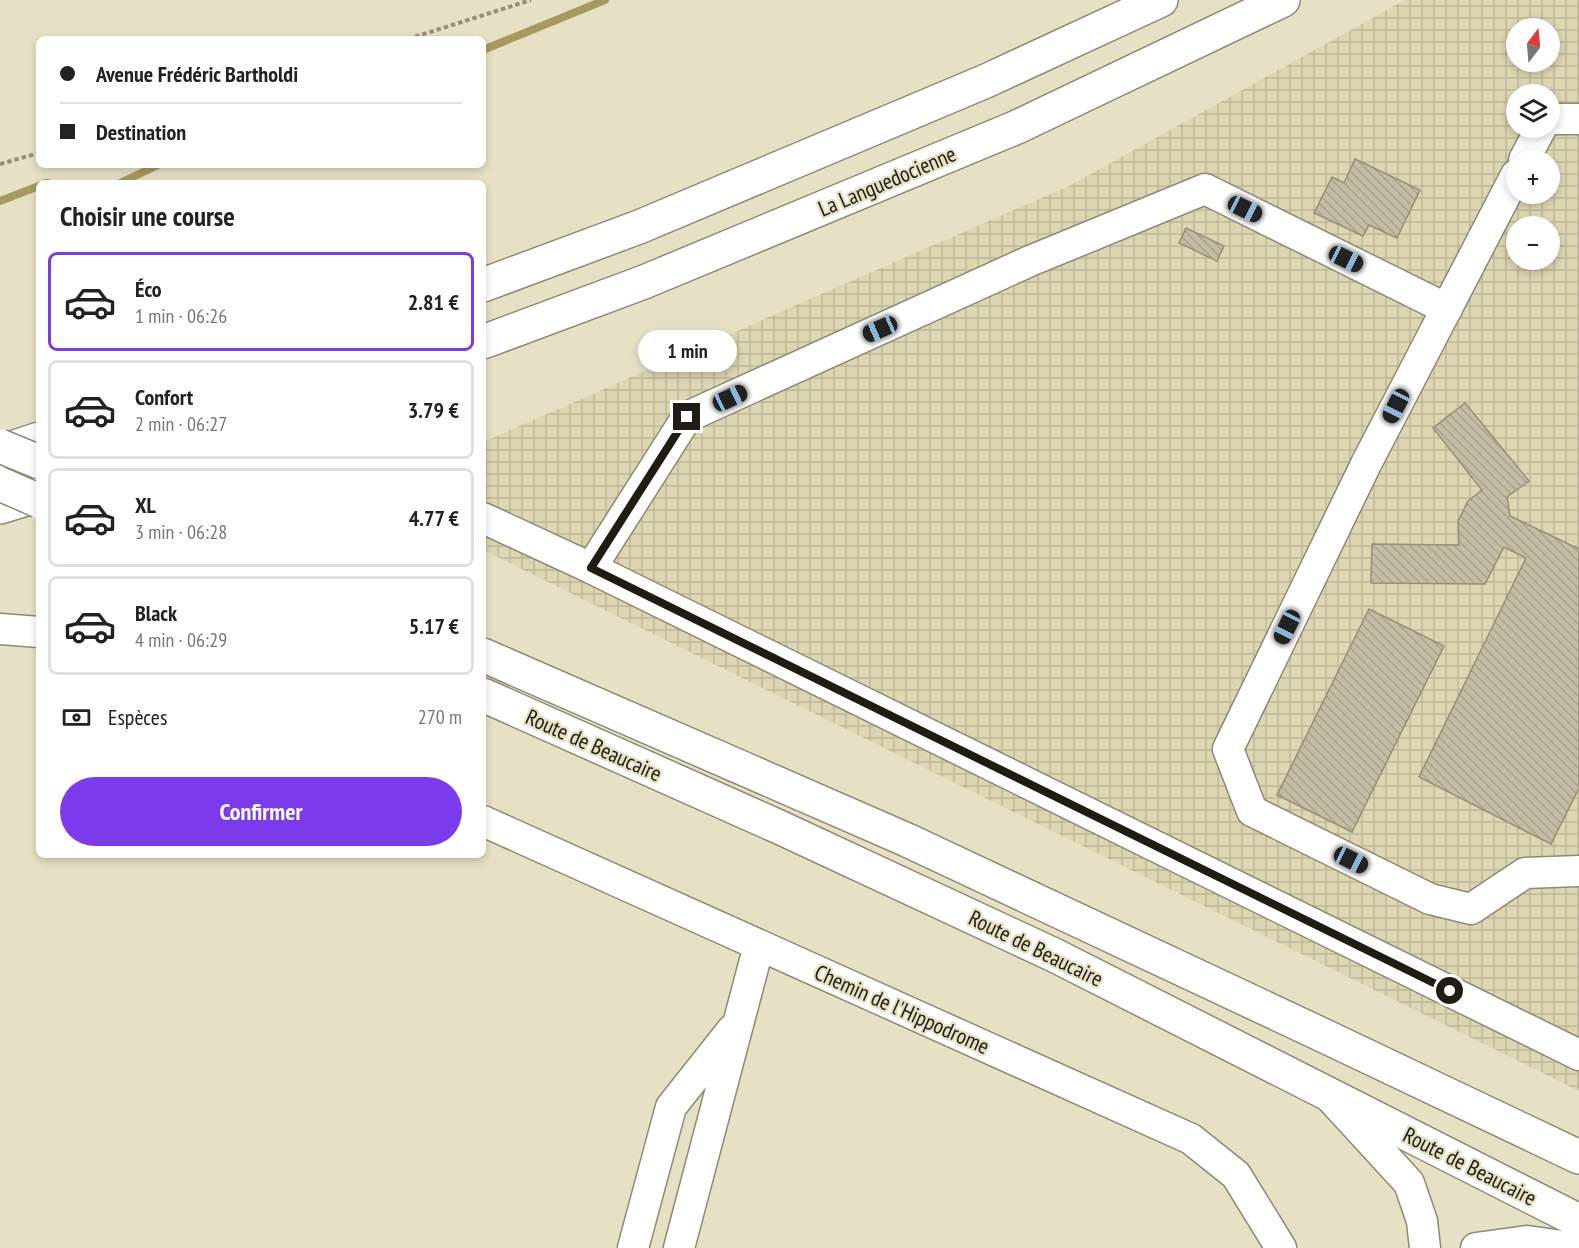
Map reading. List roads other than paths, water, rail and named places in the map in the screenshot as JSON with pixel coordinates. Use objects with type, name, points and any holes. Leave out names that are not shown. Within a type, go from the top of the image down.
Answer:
[{"type":"main road","points":[[486,284],[650,223],[986,81],[1161,0]]},
{"type":"main road","name":"La Languedocienne","points":[[486,341],[644,282],[1017,127],[1283,0]]},
{"type":"main road","points":[[0,452],[36,440]]},
{"type":"main road","points":[[0,446],[36,461]]},
{"type":"main road","points":[[0,484],[36,500]]},
{"type":"main road","points":[[0,507],[36,496]]},
{"type":"main road","name":"Route de Beaucaire","points":[[486,656],[907,840],[1579,1158]]},
{"type":"main road","name":"Route de Beaucaire","points":[[486,696],[778,827],[1054,955],[1579,1221]]},
{"type":"street","points":[[1560,119],[1579,119]]},
{"type":"street","points":[[591,568],[687,417],[1030,261],[1205,189],[1447,309]]},
{"type":"street","points":[[1506,194],[1366,464],[1228,749],[1252,811],[1430,899],[1472,909],[1525,873],[1579,872]]},
{"type":"street","points":[[486,519],[591,568],[1579,1054]]},
{"type":"street","points":[[0,629],[36,632]]},
{"type":"street","name":"Chemin de l'Hippodrome","points":[[486,822],[1191,1139],[1236,1175],[1281,1248]]},
{"type":"street","points":[[680,1248],[759,945]]},
{"type":"street","points":[[633,1248],[671,1107],[739,1021]]},
{"type":"street","points":[[1325,1092],[1408,1183],[1422,1221],[1425,1248]]},
{"type":"street","points":[[1476,1248],[1527,1241],[1577,1248]]},
{"type":"waterway","points":[[486,49],[605,0]]},
{"type":"waterway","points":[[126,180],[152,168]]},
{"type":"waterway","points":[[0,201],[36,187]]}]
